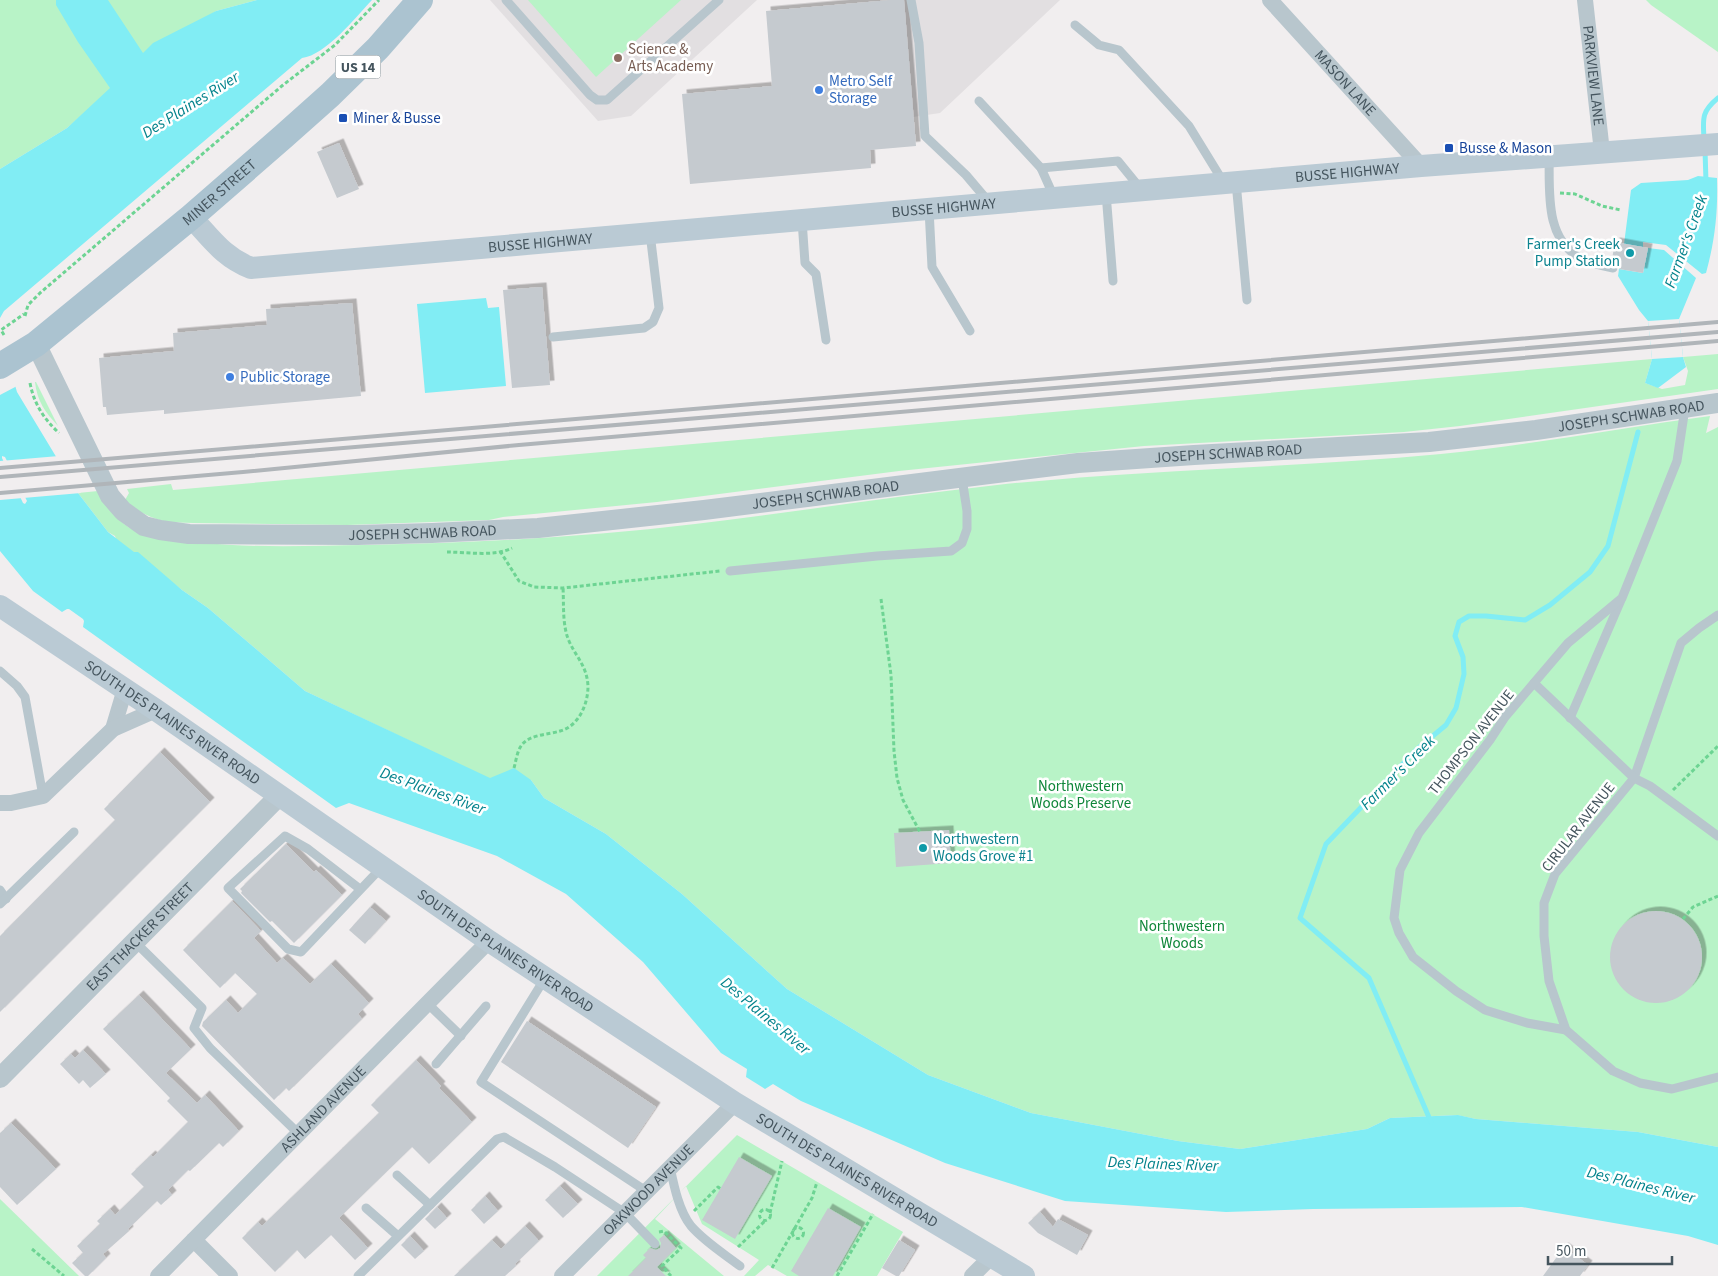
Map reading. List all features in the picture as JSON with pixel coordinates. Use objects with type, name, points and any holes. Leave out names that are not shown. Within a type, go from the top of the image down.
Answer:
[{"type":"main road","name":"MINER STREET","points":[[6,363],[36,344],[191,217],[330,95],[378,48],[420,0]]},
{"type":"main road","name":"BUSSE HIGHWAY","points":[[191,217],[226,255],[236,262],[251,268],[1230,182],[1709,145]]},
{"type":"main road","name":"SOUTH DES PLAINES RIVER ROAD","points":[[0,606],[156,710],[381,867],[545,978],[735,1102],[1024,1276]]},
{"type":"street","name":"MASON LANE","points":[[1270,0],[1421,166]]},
{"type":"street","name":"PARKVIEW LANE","points":[[1585,0],[1602,152]]},
{"type":"street","name":"JOSEPH SCHWAB ROAD","points":[[36,344],[110,496],[123,511],[144,526],[173,533],[210,535],[358,535],[538,528],[704,510],[1088,462],[1430,442],[1536,430],[1718,403]]},
{"type":"street","points":[[113,729],[125,689]]},
{"type":"street","points":[[0,803],[10,803],[43,796],[113,729],[156,710]]},
{"type":"street","name":"EAST THACKER STREET","points":[[2,1073],[279,796]]},
{"type":"street","name":"ASHLAND AVENUE","points":[[158,1276],[489,941]]},
{"type":"street","name":"OAKWOOD AVENUE","points":[[562,1276],[735,1102]]},
{"type":"street","points":[[194,1240],[230,1276]]},
{"type":"street","points":[[972,1276],[991,1257]]},
{"type":"lane","points":[[506,0],[590,95],[597,100],[607,100],[719,0]]},
{"type":"lane","points":[[911,0],[919,43],[925,136],[966,175],[990,203]]},
{"type":"lane","points":[[1075,25],[1099,45],[1119,50],[1189,126],[1230,182],[1248,300]]},
{"type":"lane","points":[[979,100],[1041,168],[1054,198]]},
{"type":"lane","points":[[1549,156],[1552,217],[1559,238],[1570,251],[1580,258],[1613,268]]},
{"type":"lane","points":[[1041,168],[1118,161],[1142,190]]},
{"type":"lane","points":[[1106,193],[1113,281]]},
{"type":"lane","points":[[929,209],[932,266],[970,331]]},
{"type":"lane","points":[[802,220],[805,263],[816,274],[826,340]]},
{"type":"lane","points":[[553,337],[644,328],[653,322],[658,308],[650,233]]},
{"type":"lane","name":"THOMPSON AVENUE","points":[[1566,1030],[1527,1023],[1485,1010],[1456,992],[1413,956],[1399,933],[1394,918],[1400,870],[1419,833],[1490,740],[1505,717],[1568,643],[1622,598],[1677,461],[1685,407]]},
{"type":"lane","points":[[730,571],[877,556],[951,551],[962,543],[967,529],[967,511],[962,478]]},
{"type":"lane","points":[[1570,718],[1622,598]]},
{"type":"lane","points":[[1534,683],[1634,778],[1682,643],[1718,615]]},
{"type":"lane","points":[[0,672],[17,686],[25,697],[43,796]]},
{"type":"lane","name":"CIRULAR AVENUE","points":[[1718,836],[1650,786],[1634,778],[1555,874],[1544,903],[1544,936],[1548,981],[1566,1030],[1613,1071],[1640,1083],[1672,1089],[1718,1076]]},
{"type":"lane","points":[[3,902],[74,832]]},
{"type":"lane","points":[[360,889],[308,849],[285,836],[228,888],[288,949],[301,952],[381,867]]},
{"type":"lane","points":[[0,890],[3,902]]},
{"type":"lane","points":[[135,941],[202,1008],[194,1028],[210,1048],[298,1134]]},
{"type":"lane","points":[[545,978],[481,1082],[646,1191]]},
{"type":"lane","points":[[427,1003],[461,1036]]},
{"type":"lane","points":[[436,1064],[486,1006]]},
{"type":"lane","points":[[358,1276],[496,1139],[504,1137],[555,1167],[624,1213],[655,1244]]},
{"type":"lane","points":[[670,1167],[681,1206],[690,1225],[708,1242],[740,1266]]},
{"type":"lane","points":[[397,1175],[430,1205]]},
{"type":"lane","points":[[366,1208],[398,1236]]},
{"type":"path","points":[[4,335],[1,330],[25,315],[28,305],[47,287],[283,85],[336,45],[379,0]]},
{"type":"path","points":[[1550,194],[1575,194],[1602,206],[1621,210]]},
{"type":"path","points":[[480,552],[500,552],[519,582],[534,587],[563,588],[730,571]]},
{"type":"path","points":[[514,768],[521,746],[541,735],[570,727],[580,716],[585,705],[588,687],[586,671],[568,639],[563,588]]},
{"type":"path","points":[[881,598],[892,674],[894,751],[897,778],[903,800],[920,832]]},
{"type":"path","points":[[1665,797],[1718,746]]},
{"type":"path","points":[[1683,919],[1693,907],[1718,896]]},
{"type":"path","points":[[738,1247],[769,1219],[782,1161]]},
{"type":"path","points":[[772,1268],[812,1198],[817,1182]]},
{"type":"path","points":[[686,1216],[695,1210],[718,1187],[721,1189]]},
{"type":"path","points":[[766,1220],[760,1218],[758,1211],[765,1209],[770,1213]]},
{"type":"path","points":[[837,1276],[844,1260],[872,1214]]},
{"type":"path","points":[[800,1228],[804,1232],[805,1237],[796,1238],[793,1236],[793,1230],[800,1228]]},
{"type":"path","points":[[32,1249],[64,1276]]},
{"type":"shaded area","name":"Science & Arts Academy","points":[[490,0],[757,0],[631,116],[598,121]]},
{"type":"shaded area","points":[[904,0],[1060,0],[940,113],[913,117]]},
{"type":"green space","points":[[0,0],[257,0],[216,11],[99,100],[67,128],[0,169]]},
{"type":"green space","points":[[528,0],[681,0],[596,77]]},
{"type":"green space","points":[[1646,0],[1718,0],[1718,52],[1651,5]]},
{"type":"green space","points":[[1718,354],[1718,389],[1460,426],[1404,432],[1144,446],[899,471],[657,502],[489,520],[347,525],[165,522],[136,510],[125,500],[129,493],[127,489],[171,484],[173,490],[1652,359],[1645,383],[1662,389],[1685,385],[1688,371],[1683,357]]},
{"type":"green space","points":[[36,382],[58,426],[42,406]]},
{"type":"green space","name":"Northwestern Woods Preserve","points":[[1710,416],[1706,433],[1718,427],[1718,1147],[1638,1132],[1476,1119],[1457,1115],[1390,1118],[1367,1129],[1240,1149],[1178,1141],[1031,1113],[928,1075],[787,989],[682,894],[606,834],[544,798],[531,780],[490,779],[305,691],[208,608],[116,539],[115,536],[108,532],[78,493],[98,491],[117,518],[137,531],[200,543],[283,546],[490,541],[654,529],[997,485],[1441,454]]},
{"type":"green space","points":[[737,1135],[903,1232],[877,1276],[787,1276],[768,1265],[755,1276],[744,1276],[759,1260],[702,1224],[686,1186]]},
{"type":"green space","points":[[680,1193],[655,1219],[724,1276],[597,1276]]},
{"type":"green space","points":[[0,1199],[79,1276],[0,1276]]},
{"type":"water","name":"Des Plaines River","points":[[56,0],[108,0],[143,53],[153,43],[216,11],[257,0],[372,0],[330,43],[321,50],[302,58],[4,311],[0,318],[0,169],[67,128],[110,88],[78,42],[56,5]]},
{"type":"water","points":[[1698,176],[1717,178],[1715,226],[1706,273],[1702,274],[1666,245],[1643,242],[1643,247],[1624,244],[1631,190],[1641,183],[1688,180]]},
{"type":"water","points":[[1648,248],[1664,250],[1696,278],[1679,319],[1683,357],[1686,367],[1658,388],[1645,383],[1652,359],[1648,321],[1618,276],[1619,269],[1643,273]]},
{"type":"water","points":[[486,298],[488,308],[499,307],[506,386],[425,393],[417,304]]},
{"type":"water","name":"Des Plaines River","points":[[0,334],[17,392],[78,493],[108,532],[134,552],[138,552],[182,590],[208,608],[305,691],[490,778],[514,768],[531,780],[544,798],[606,834],[682,894],[787,989],[928,1075],[1031,1113],[1178,1141],[1240,1149],[1367,1129],[1390,1118],[1458,1115],[1476,1119],[1638,1132],[1718,1147],[1718,1245],[1688,1236],[1522,1207],[1313,1209],[1226,1212],[1065,1201],[945,1163],[801,1101],[773,1084],[765,1089],[746,1077],[747,1069],[721,1053],[643,962],[566,894],[497,856],[349,803],[336,808],[83,627],[83,619],[69,609],[62,612],[33,591],[0,551]],"holes":[[[2,456],[5,457],[27,501],[25,504],[2,458]]]},
{"type":"pier","points":[[1679,319],[1683,357],[1652,359],[1648,321]]},
{"type":"pier","points":[[0,333],[17,386],[0,395]]},
{"type":"pier","points":[[59,456],[81,493],[0,500],[0,461]]},
{"type":"building","name":"Metro Self Storage","points":[[904,0],[916,146],[870,150],[871,168],[690,184],[682,94],[772,86],[766,11]]},
{"type":"building","points":[[339,143],[359,189],[337,198],[317,152]]},
{"type":"building","name":"Farmer's Creek Pump Station","points":[[1615,242],[1648,248],[1643,273],[1619,269],[1621,260],[1612,259]]},
{"type":"building","points":[[542,287],[550,385],[512,388],[503,290]]},
{"type":"building","name":"Public Storage","points":[[352,303],[361,396],[164,414],[164,410],[107,415],[106,407],[103,407],[99,358],[174,351],[173,333],[267,325],[266,309]]},
{"type":"building","points":[[160,752],[210,802],[0,1012],[0,936],[115,820],[104,809]]},
{"type":"building","name":"Northwestern Woods Grove #1","points":[[949,830],[951,863],[896,867],[894,833]]},
{"type":"building","points":[[286,844],[314,872],[316,870],[342,895],[294,943],[241,893],[240,889]]},
{"type":"building","points":[[232,901],[261,931],[254,938],[277,963],[283,958],[310,984],[331,964],[369,1003],[358,1014],[362,1019],[289,1091],[286,1088],[274,1100],[202,1026],[203,1022],[226,1000],[238,1013],[257,994],[235,973],[220,988],[183,950]]},
{"type":"building","points":[[370,907],[386,921],[365,944],[349,930]]},
{"type":"building","points":[[1656,911],[1674,914],[1689,924],[1699,939],[1702,957],[1699,975],[1689,990],[1674,1000],[1656,1003],[1638,1000],[1623,990],[1613,975],[1610,957],[1613,939],[1623,924],[1638,914]]},
{"type":"building","points":[[139,995],[191,1049],[166,1073],[197,1103],[205,1095],[239,1131],[223,1147],[219,1143],[190,1171],[188,1170],[168,1190],[172,1195],[161,1205],[157,1201],[128,1229],[129,1231],[103,1254],[106,1258],[88,1276],[85,1276],[72,1263],[83,1253],[77,1246],[100,1224],[97,1221],[110,1209],[115,1215],[144,1187],[131,1174],[151,1155],[153,1157],[188,1122],[167,1101],[170,1098],[103,1029]]},
{"type":"building","points":[[527,1021],[656,1107],[628,1148],[501,1062]]},
{"type":"building","points":[[83,1050],[106,1074],[90,1088],[83,1080],[79,1084],[60,1064],[71,1054],[75,1058]]},
{"type":"building","points":[[416,1060],[441,1086],[439,1088],[472,1122],[429,1164],[412,1147],[339,1218],[368,1248],[355,1260],[331,1235],[305,1259],[297,1250],[275,1272],[242,1238],[258,1222],[262,1226],[379,1113],[371,1105]]},
{"type":"building","points":[[11,1123],[56,1169],[17,1205],[0,1187],[0,1133]]},
{"type":"building","points":[[739,1157],[772,1176],[735,1239],[702,1220]]},
{"type":"building","points":[[560,1186],[578,1204],[563,1218],[545,1200]]},
{"type":"building","points":[[485,1196],[498,1211],[484,1224],[471,1210]]},
{"type":"building","points":[[437,1207],[447,1218],[435,1229],[425,1219]]},
{"type":"building","points":[[828,1208],[861,1227],[833,1276],[799,1276],[791,1271]]},
{"type":"building","points":[[1040,1212],[1053,1227],[1058,1219],[1088,1235],[1077,1255],[1038,1233],[1028,1223]]},
{"type":"building","points":[[525,1226],[539,1241],[505,1276],[454,1276],[492,1240],[501,1249]]},
{"type":"building","points":[[664,1235],[676,1248],[657,1267],[666,1276],[628,1276],[646,1258],[643,1255],[650,1248],[656,1250],[660,1248],[661,1243],[659,1239]]},
{"type":"building","points":[[410,1236],[424,1251],[415,1259],[401,1245]]},
{"type":"building","points":[[899,1240],[915,1250],[899,1276],[896,1276],[882,1268]]},
{"type":"building","points":[[1564,1247],[1588,1265],[1580,1276],[1543,1276]]},
{"type":"waterway","name":"Farmer's Creek","points":[[1704,139],[1704,116],[1712,103],[1718,98]]},
{"type":"waterway","name":"Farmer's Creek","points":[[1705,150],[1706,182]]},
{"type":"waterway","name":"Farmer's Creek","points":[[1431,1122],[1369,978],[1300,918],[1326,844],[1416,750],[1446,725],[1456,708],[1464,674],[1463,657],[1455,636],[1459,622],[1469,616],[1525,620],[1550,605],[1590,572],[1608,546],[1638,432]]},
{"type":"railway","points":[[0,468],[1718,322]]},
{"type":"railway","points":[[0,477],[1718,332]]},
{"type":"railway","points":[[0,493],[519,445],[1718,341]]},
{"type":"place","name":"Science & Arts Academy","points":[[618,58]]},
{"type":"place","name":"Metro Self Storage","points":[[819,90]]},
{"type":"place","name":"Miner & Busse","points":[[343,118]]},
{"type":"place","name":"Busse & Mason","points":[[1449,148]]},
{"type":"place","name":"Farmer's Creek Pump Station","points":[[1630,253]]},
{"type":"place","name":"Public Storage","points":[[230,377]]},
{"type":"place","name":"Northwestern Woods Grove #1","points":[[923,848]]},
{"type":"park label","name":"Northwestern Woods","points":[[1182,934]]}]
